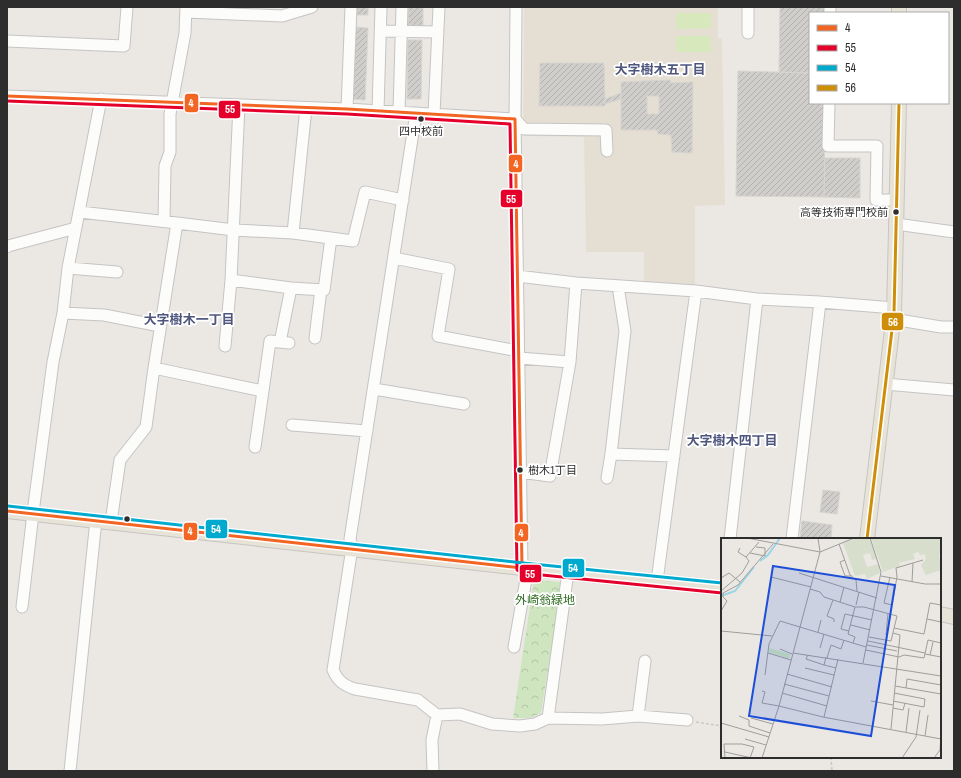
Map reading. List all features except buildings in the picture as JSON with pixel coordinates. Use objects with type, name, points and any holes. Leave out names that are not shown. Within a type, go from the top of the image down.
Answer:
[{"type":"main road","points":[[867,538],[894,314],[899,104]]},
{"type":"main road","points":[[7,510],[525,568],[721,588]]},
{"type":"main road","points":[[941,614],[954,617]]},
{"type":"street","points":[[7,41],[124,46],[126,7]]},
{"type":"street","points":[[164,221],[165,166],[170,152],[170,114],[185,33],[186,9],[282,16],[312,7]]},
{"type":"street","points":[[347,109],[351,7]]},
{"type":"street","points":[[378,111],[381,7]]},
{"type":"street","points":[[399,112],[402,7]]},
{"type":"street","points":[[434,114],[439,7]]},
{"type":"street","points":[[514,647],[525,568],[520,472],[515,119],[516,7]]},
{"type":"street","points":[[748,7],[748,33]]},
{"type":"street","points":[[380,31],[438,32]]},
{"type":"street","points":[[7,96],[347,109],[515,119],[524,129],[606,130],[606,151]]},
{"type":"street","points":[[22,607],[53,362],[63,313],[68,268],[101,99]]},
{"type":"street","points":[[829,104],[828,146],[877,146],[876,200],[897,200]]},
{"type":"street","points":[[225,346],[234,230],[238,105]]},
{"type":"street","points":[[293,234],[306,108]]},
{"type":"street","points":[[416,113],[350,540],[352,548],[333,670],[337,679],[347,686],[355,689],[418,700],[437,715],[460,714],[492,724],[520,726],[534,724],[548,718],[602,719],[638,716],[687,720]]},
{"type":"street","points":[[80,212],[234,230],[293,234],[353,241],[366,192],[403,200]]},
{"type":"street","points":[[110,522],[120,460],[146,427],[160,326],[177,223]]},
{"type":"street","points":[[896,224],[954,232]]},
{"type":"street","points":[[7,247],[76,228]]},
{"type":"street","points":[[231,280],[291,288],[324,290],[331,238]]},
{"type":"street","points":[[394,258],[449,269],[438,336],[519,355],[570,362]]},
{"type":"street","points":[[68,268],[117,272]]},
{"type":"street","points":[[517,276],[576,283],[696,291],[757,299],[820,302],[894,314],[941,327],[954,327]]},
{"type":"street","points":[[520,472],[550,476],[570,362],[576,283]]},
{"type":"street","points":[[607,478],[625,331],[618,286]]},
{"type":"street","points":[[255,447],[270,341],[284,343],[291,288]]},
{"type":"street","points":[[315,338],[321,289]]},
{"type":"street","points":[[657,581],[696,291]]},
{"type":"street","points":[[730,538],[757,299]]},
{"type":"street","points":[[792,538],[820,302]]},
{"type":"street","points":[[63,313],[104,315],[160,326]]},
{"type":"street","points":[[154,368],[263,391]]},
{"type":"street","points":[[885,384],[954,390]]},
{"type":"street","points":[[374,389],[464,404]]},
{"type":"street","points":[[292,425],[367,431]]},
{"type":"street","points":[[611,454],[674,456]]},
{"type":"street","points":[[70,771],[96,520]]},
{"type":"street","points":[[548,718],[568,572]]},
{"type":"street","points":[[638,716],[645,661]]},
{"type":"street","points":[[433,771],[432,740],[437,715]]},
{"type":"path","points":[[687,720],[721,726]]},
{"type":"path","points":[[831,758],[832,771]]},
{"type":"shaded area","points":[[524,7],[718,7],[718,38],[722,39],[725,205],[695,206],[695,286],[644,283],[644,252],[586,252],[584,137],[523,136]]},
{"type":"green space","points":[[676,13],[711,13],[711,28],[676,29]]},
{"type":"green space","points":[[676,36],[710,36],[711,52],[676,52]]},
{"type":"green space","name":"外崎翁緑地","points":[[534,580],[562,582],[541,713],[529,718],[513,718]]},
{"type":"transit line","name":"4","points":[[7,96],[347,109],[515,119],[522,568],[7,511]]},
{"type":"transit line","name":"55","points":[[7,101],[347,114],[510,124],[517,570],[522,573],[721,593]]},
{"type":"transit line","name":"56","points":[[867,538],[894,313],[899,104]]},
{"type":"transit line","name":"54","points":[[8,506],[523,563],[721,583]]},
{"type":"place","name":"四中校前","points":[[421,119]]},
{"type":"place","name":"高等技術専門校前","points":[[896,212]]},
{"type":"place","name":"樹木1丁目","points":[[520,470]]},
{"type":"district","name":"大字樹木五丁目","points":[[660,69]]},
{"type":"district","name":"大字樹木一丁目","points":[[189,319]]},
{"type":"district","name":"大字樹木四丁目","points":[[732,440]]}]
